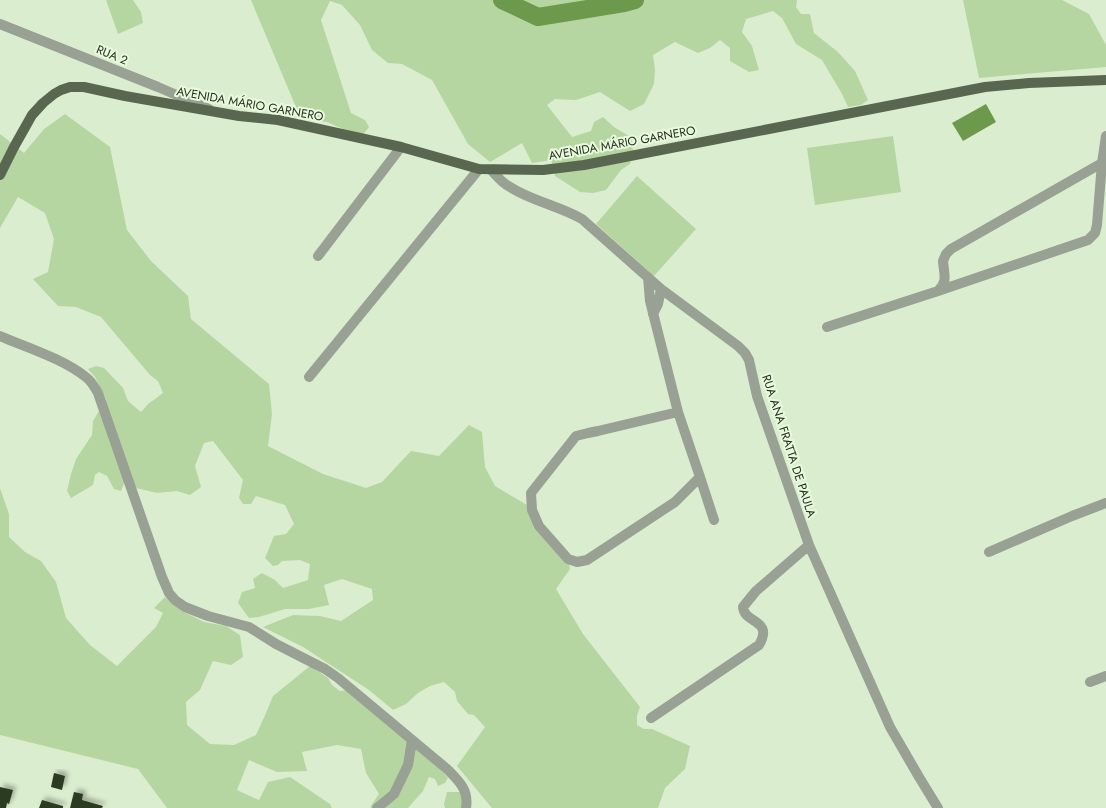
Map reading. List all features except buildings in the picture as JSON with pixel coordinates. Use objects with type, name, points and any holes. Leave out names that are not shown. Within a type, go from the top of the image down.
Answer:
[{"type":"main road","name":"AVENIDA MÁRIO GARNERO","points":[[0,175],[32,115],[54,94],[70,87],[84,87],[125,96],[239,116],[278,120],[401,147],[479,169],[543,170],[584,165],[985,87],[1029,83],[1106,80]]},
{"type":"street","name":"RUA 2","points":[[0,24],[214,111]]},
{"type":"street","points":[[827,327],[1088,240],[1095,233],[1097,225],[1102,163],[1106,136]]},
{"type":"street","points":[[318,256],[401,147]]},
{"type":"street","points":[[938,291],[945,282],[943,261],[946,254],[951,250],[1102,163]]},
{"type":"street","points":[[309,377],[479,169]]},
{"type":"street","name":"RUA ANA FRATTA DE PAULA","points":[[491,170],[509,187],[582,219],[661,289],[738,346],[745,353],[757,396],[809,545],[890,726],[938,808]]},
{"type":"street","points":[[648,278],[653,314],[678,412],[714,520]]},
{"type":"street","points":[[653,314],[658,304],[661,289]]},
{"type":"street","points":[[0,336],[73,368],[88,379],[98,393],[162,577],[175,600],[185,607],[208,616],[249,627],[276,644],[325,669],[338,678],[447,769],[465,791],[468,800],[466,808]]},
{"type":"street","points":[[678,412],[576,436],[531,493],[532,510],[539,526],[568,559],[577,562],[587,560],[675,502],[700,477]]},
{"type":"street","points":[[989,552],[1106,503]]},
{"type":"street","points":[[652,718],[759,645],[763,638],[764,632],[761,626],[745,613],[743,607],[756,591],[809,545]]},
{"type":"street","points":[[1090,682],[1106,676]]},
{"type":"street","points":[[377,808],[394,794],[408,765],[412,740]]},
{"type":"shaded area","points":[[106,0],[133,0],[141,12],[143,23],[118,34]]},
{"type":"shaded area","points":[[251,0],[797,0],[796,7],[801,14],[810,14],[814,33],[838,52],[855,71],[868,100],[861,105],[848,107],[822,60],[796,44],[782,18],[773,11],[746,19],[742,32],[752,46],[759,70],[749,72],[730,61],[730,48],[720,40],[710,48],[698,53],[675,42],[653,55],[655,70],[654,84],[644,104],[630,111],[600,92],[576,100],[555,99],[547,105],[572,137],[591,131],[594,122],[603,117],[614,127],[632,138],[633,153],[630,164],[621,170],[606,190],[593,193],[580,192],[555,176],[551,160],[532,163],[522,143],[490,162],[468,144],[432,80],[402,64],[388,63],[372,50],[360,25],[342,5],[330,1],[321,20],[351,113],[365,120],[369,127],[363,135],[327,122],[301,119]]},
{"type":"shaded area","points":[[963,0],[1062,0],[1089,14],[1106,45],[1106,67],[979,78]]},
{"type":"shaded area","points":[[986,104],[996,122],[963,141],[952,123]]},
{"type":"shaded area","points":[[65,114],[110,147],[127,230],[151,261],[188,296],[191,319],[269,384],[272,414],[268,446],[323,474],[366,488],[382,482],[411,451],[439,456],[469,425],[482,432],[485,467],[495,486],[527,505],[567,553],[570,569],[556,589],[583,634],[640,707],[637,715],[637,725],[644,729],[652,729],[690,746],[685,769],[665,788],[658,808],[492,808],[457,766],[485,727],[474,715],[468,714],[457,701],[455,692],[444,682],[430,686],[418,693],[406,704],[393,710],[369,690],[303,647],[263,627],[293,615],[320,616],[341,621],[373,600],[372,589],[342,579],[324,585],[329,605],[309,609],[285,609],[259,617],[249,618],[238,603],[242,592],[255,588],[253,579],[262,573],[275,580],[283,588],[308,580],[310,564],[300,560],[282,561],[278,565],[273,566],[265,558],[274,536],[286,534],[294,524],[285,505],[256,496],[251,504],[243,504],[239,498],[243,480],[213,441],[204,443],[195,466],[201,487],[190,495],[177,491],[157,493],[136,488],[125,481],[121,491],[114,489],[107,476],[99,472],[95,475],[93,485],[71,498],[67,491],[76,459],[92,435],[93,421],[106,399],[95,377],[88,369],[96,366],[104,368],[123,388],[128,401],[141,412],[148,404],[163,393],[158,381],[150,375],[101,317],[76,307],[58,306],[33,279],[48,272],[54,239],[45,213],[18,197],[0,228],[0,134],[24,153],[44,129]]},
{"type":"shaded area","points":[[893,136],[901,192],[815,205],[807,148]]},
{"type":"shaded area","points":[[637,176],[696,229],[654,276],[596,224]]},
{"type":"shaded area","points":[[0,488],[9,514],[9,537],[25,552],[41,561],[56,582],[66,618],[90,645],[117,666],[156,627],[163,613],[154,608],[165,597],[184,612],[204,622],[226,626],[240,635],[243,657],[231,665],[213,661],[200,690],[186,702],[187,725],[210,744],[234,745],[256,735],[273,696],[310,666],[328,678],[332,685],[340,691],[347,690],[436,764],[448,778],[445,783],[438,786],[435,779],[429,777],[423,791],[408,808],[372,808],[370,807],[379,794],[366,773],[361,749],[337,745],[302,752],[307,771],[277,772],[249,760],[237,790],[259,800],[268,782],[290,777],[330,804],[332,808],[167,808],[138,769],[0,735]]},
{"type":"shaded area","points":[[447,792],[460,792],[464,800],[463,808],[445,808],[444,804]]},
{"type":"waterway","points":[[502,0],[538,17],[635,0]]}]
